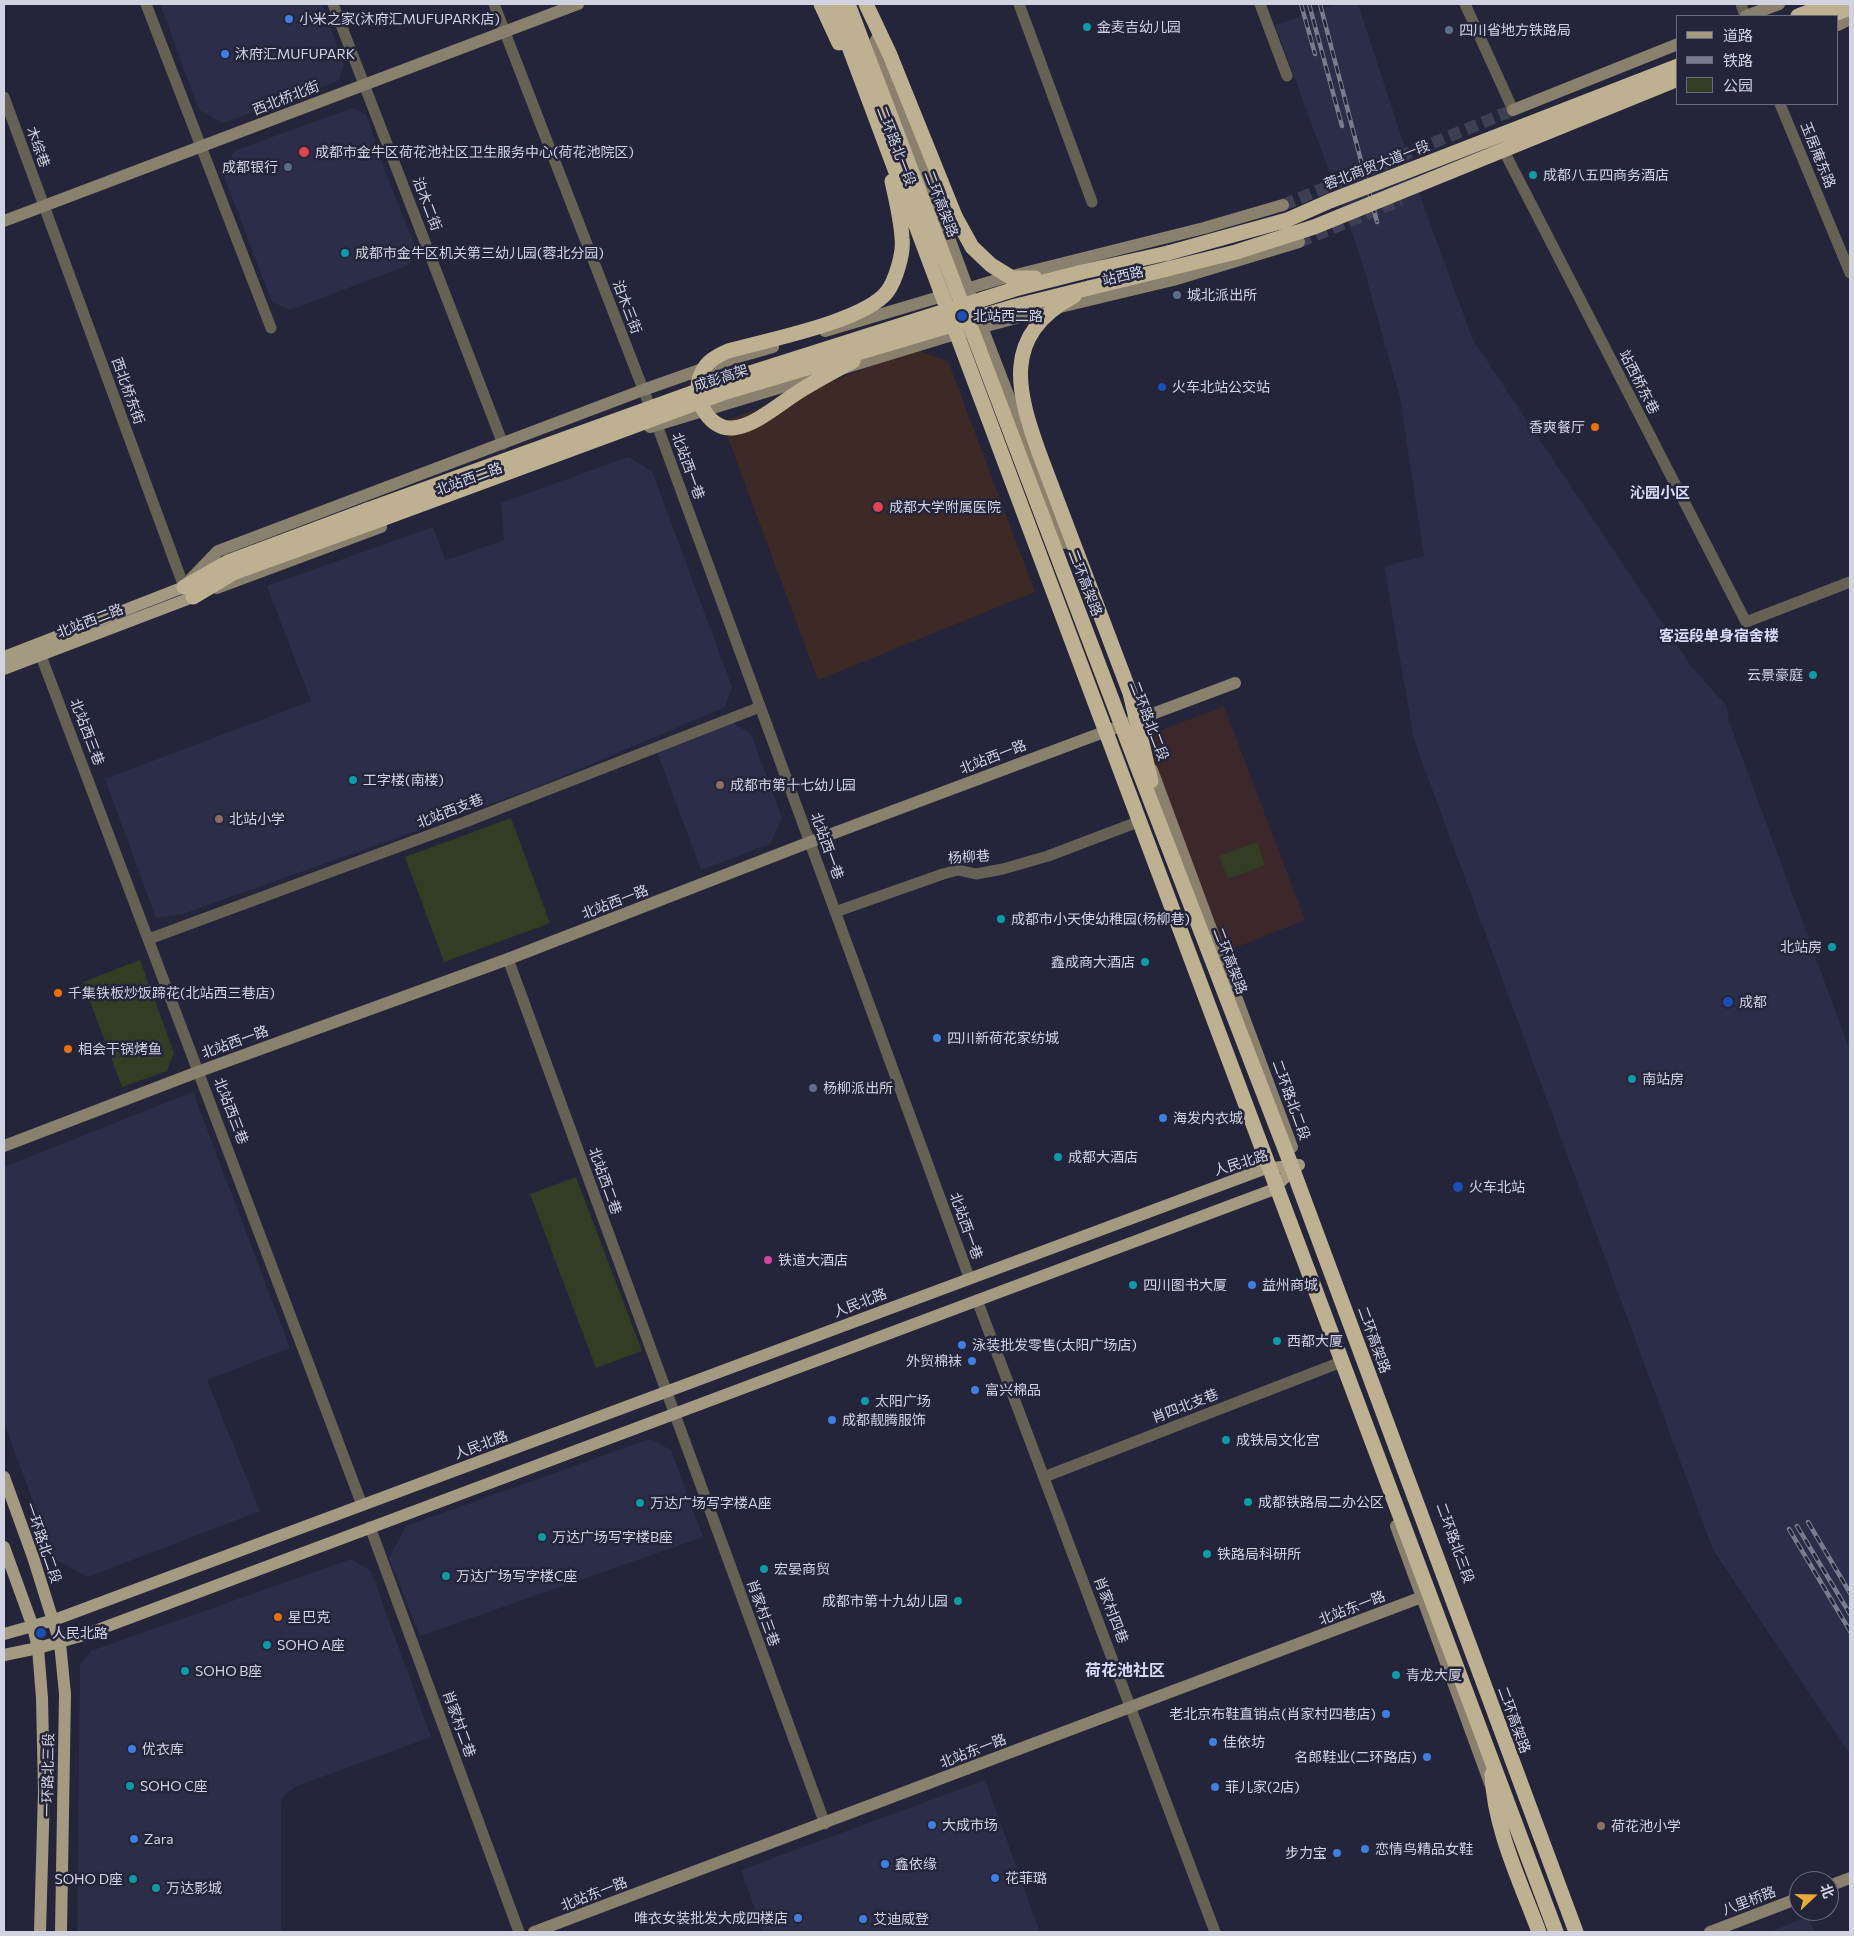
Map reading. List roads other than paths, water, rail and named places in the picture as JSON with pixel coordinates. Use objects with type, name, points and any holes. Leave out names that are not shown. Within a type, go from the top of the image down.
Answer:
[{"type":"highway","points":[[821,4],[827,20],[869,99]]},
{"type":"highway","points":[[833,4],[1556,1932]]},
{"type":"highway","name":"二环高架路","points":[[848,4],[1290,1162],[1576,1932]]},
{"type":"highway","points":[[864,4],[890,55],[955,216],[972,247],[991,265],[1012,278],[1035,278],[1082,272]]},
{"type":"highway","points":[[1801,15],[1829,4]]},
{"type":"highway","points":[[1832,15],[1850,8]]},
{"type":"highway","name":"蓉北商贸大道一段","points":[[1082,272],[1168,253],[1287,220],[1330,201],[1676,67]]},
{"type":"highway","points":[[1165,838],[1130,693],[1028,421],[1020,389],[1020,359],[1029,337],[1047,315],[1064,301],[1089,288],[1236,252],[1314,227],[1676,80]]},
{"type":"highway","points":[[876,117],[903,239],[898,267],[887,292],[868,307],[845,319],[728,350],[711,359],[701,373],[698,390],[702,409],[717,425],[733,428],[749,423],[805,387],[878,347]]},
{"type":"highway","name":"成彭高架","points":[[369,516],[725,381],[1015,289],[1082,272]]},
{"type":"highway","name":"成彭高架","points":[[369,516],[726,392],[1016,306],[1089,288]]},
{"type":"highway","points":[[189,592],[369,516]]},
{"type":"highway","points":[[1491,1760],[1493,1798],[1505,1839],[1538,1932]]},
{"type":"main road","name":"西北桥北街","points":[[4,221],[578,4]]},
{"type":"main road","name":"二环路北一段","points":[[826,4],[938,299]]},
{"type":"main road","name":"二环路北一段","points":[[864,4],[968,288]]},
{"type":"main road","points":[[1748,15],[1779,4]]},
{"type":"main road","points":[[1513,110],[1676,45]]},
{"type":"main road","points":[[1506,155],[1631,103],[1676,87]]},
{"type":"main road","name":"站西路","points":[[938,299],[1000,279],[1204,228],[1283,205]]},
{"type":"main road","name":"站西路","points":[[952,336],[1173,280],[1299,242]]},
{"type":"main road","name":"二环路北二段","points":[[968,288],[1134,721],[1299,1165]]},
{"type":"main road","points":[[938,299],[1272,1190],[1505,1825],[1547,1932]]},
{"type":"main road","name":"北站西二路","points":[[189,592],[218,551],[643,390],[731,359],[938,299]]},
{"type":"main road","name":"北站西二路","points":[[4,669],[39,650],[189,592],[657,425],[952,336]]},
{"type":"main road","name":"北站西二路","points":[[4,657],[39,650]]},
{"type":"main road","name":"北站西一路","points":[[4,1146],[200,1071],[508,959],[810,842],[1235,683]]},
{"type":"main road","points":[[4,1655],[60,1643],[84,1635],[674,1412],[1272,1190],[1299,1165]]},
{"type":"main road","name":"人民北路","points":[[4,1634],[54,1620],[667,1392],[969,1277],[1264,1169],[1299,1165]]},
{"type":"main road","name":"二环路北三段","points":[[1299,1165],[1583,1932]]},
{"type":"main road","name":"一环路北二段","points":[[4,1477],[54,1620]]},
{"type":"main road","points":[[4,1547],[33,1627]]},
{"type":"main road","name":"北站东一路","points":[[534,1932],[825,1824],[1422,1597]]},
{"type":"main road","name":"一环路北三段","points":[[54,1620],[60,1643],[65,1694],[61,1932]]},
{"type":"main road","name":"一环路北三段","points":[[33,1627],[38,1648],[42,1698],[44,1791],[40,1932]]},
{"type":"main road","name":"八里桥路","points":[[1710,1932],[1789,1902]]},
{"type":"street","points":[[146,4],[271,328]]},
{"type":"street","name":"泊木二街","points":[[333,4],[503,444]]},
{"type":"street","name":"泊木三街","points":[[494,4],[657,425]]},
{"type":"street","points":[[1019,4],[1092,202]]},
{"type":"street","points":[[1260,4],[1287,76]]},
{"type":"street","points":[[1465,4],[1513,110]]},
{"type":"street","name":"木综巷","points":[[4,97],[44,206]]},
{"type":"street","name":"玉居庵东路","points":[[1780,105],[1850,273]]},
{"type":"street","name":"站西桥东巷","points":[[1506,155],[1746,622],[1850,582]]},
{"type":"street","name":"西北桥东街","points":[[44,206],[189,592]]},
{"type":"street","name":"北站西一巷","points":[[657,425],[969,1277]]},
{"type":"street","name":"北站西三巷","points":[[39,650],[200,1071],[362,1505]]},
{"type":"street","name":"北站西支巷","points":[[149,939],[465,822],[760,707]]},
{"type":"street","name":"杨柳巷","points":[[835,912],[958,870],[976,874],[1003,869],[1048,856],[1134,823]]},
{"type":"street","name":"北站西二巷","points":[[508,959],[674,1412]]},
{"type":"street","name":"肖家村四巷","points":[[977,1300],[1215,1932]]},
{"type":"street","name":"肖四北支巷","points":[[1044,1477],[1336,1364]]},
{"type":"street","name":"肖家村三巷","points":[[674,1412],[825,1824]]},
{"type":"street","name":"肖家村二巷","points":[[370,1527],[519,1932]]},
{"type":"tunnel","points":[[1283,205],[1513,110]]},
{"type":"tunnel","points":[[1299,242],[1401,200]]},
{"type":"railway","points":[[1301,4],[1315,54]]},
{"type":"railway","points":[[1309,4],[1342,126]]},
{"type":"railway","points":[[1320,4],[1377,222]]},
{"type":"railway","points":[[1808,1522],[1850,1593]]},
{"type":"railway","points":[[1797,1526],[1850,1614]]},
{"type":"railway","points":[[1789,1529],[1850,1631]]},
{"type":"place","name":"小米之家(沐府汇MUFUPARK店)","points":[[289,19]]},
{"type":"place","name":"金麦吉幼儿园","points":[[1087,27]]},
{"type":"place","name":"四川省地方铁路局","points":[[1449,30]]},
{"type":"place","name":"沐府汇MUFUPARK","points":[[225,54]]},
{"type":"place","name":"成都市金牛区荷花池社区卫生服务中心(荷花池院区)","points":[[304,152]]},
{"type":"place","name":"成都银行","points":[[288,167]]},
{"type":"place","name":"成都八五四商务酒店","points":[[1533,175]]},
{"type":"place","name":"成都市金牛区机关第三幼儿园(蓉北分园)","points":[[345,253]]},
{"type":"place","name":"城北派出所","points":[[1177,295]]},
{"type":"place","name":"北站西二路","points":[[962,316]]},
{"type":"place","name":"火车北站公交站","points":[[1162,387]]},
{"type":"place","name":"香爽餐厅","points":[[1595,427]]},
{"type":"place","name":"成都大学附属医院","points":[[878,507]]},
{"type":"place","name":"云景豪庭","points":[[1813,675]]},
{"type":"place","name":"工字楼(南楼)","points":[[353,780]]},
{"type":"place","name":"成都市第十七幼儿园","points":[[720,785]]},
{"type":"place","name":"北站小学","points":[[219,819]]},
{"type":"place","name":"成都市小天使幼稚园(杨柳巷)","points":[[1001,919]]},
{"type":"place","name":"北站房","points":[[1832,947]]},
{"type":"place","name":"鑫成商大酒店","points":[[1145,962]]},
{"type":"place","name":"千集铁板炒饭蹄花(北站西三巷店)","points":[[58,993]]},
{"type":"place","name":"成都","points":[[1728,1002]]},
{"type":"place","name":"四川新荷花家纺城","points":[[937,1038]]},
{"type":"place","name":"相会干锅烤鱼","points":[[68,1049]]},
{"type":"place","name":"南站房","points":[[1632,1079]]},
{"type":"place","name":"杨柳派出所","points":[[813,1088]]},
{"type":"place","name":"海发内衣城","points":[[1163,1118]]},
{"type":"place","name":"成都大酒店","points":[[1058,1157]]},
{"type":"place","name":"火车北站","points":[[1458,1187]]},
{"type":"place","name":"铁道大酒店","points":[[768,1260]]},
{"type":"place","name":"四川图书大厦","points":[[1133,1285]]},
{"type":"place","name":"益州商城","points":[[1252,1285]]},
{"type":"place","name":"西都大厦","points":[[1277,1341]]},
{"type":"place","name":"泳装批发零售(太阳广场店)","points":[[962,1345]]},
{"type":"place","name":"外贸棉袜","points":[[972,1361]]},
{"type":"place","name":"富兴棉品","points":[[975,1390]]},
{"type":"place","name":"太阳广场","points":[[865,1401]]},
{"type":"place","name":"成都靓腾服饰","points":[[832,1420]]},
{"type":"place","name":"成铁局文化宫","points":[[1226,1440]]},
{"type":"place","name":"成都铁路局二办公区","points":[[1248,1502]]},
{"type":"place","name":"万达广场写字楼A座","points":[[640,1503]]},
{"type":"place","name":"万达广场写字楼B座","points":[[542,1537]]},
{"type":"place","name":"铁路局科研所","points":[[1207,1554]]},
{"type":"place","name":"宏晏商贸","points":[[764,1569]]},
{"type":"place","name":"万达广场写字楼C座","points":[[446,1576]]},
{"type":"place","name":"成都市第十九幼儿园","points":[[958,1601]]},
{"type":"place","name":"星巴克","points":[[278,1617]]},
{"type":"place","name":"人民北路","points":[[41,1633]]},
{"type":"place","name":"SOHO A座","points":[[267,1645]]},
{"type":"place","name":"SOHO B座","points":[[185,1671]]},
{"type":"place","name":"青龙大厦","points":[[1396,1675]]},
{"type":"place","name":"老北京布鞋直销点(肖家村四巷店)","points":[[1386,1714]]},
{"type":"place","name":"佳依坊","points":[[1213,1742]]},
{"type":"place","name":"优衣库","points":[[132,1749]]},
{"type":"place","name":"名郎鞋业(二环路店)","points":[[1427,1757]]},
{"type":"place","name":"SOHO C座","points":[[130,1786]]},
{"type":"place","name":"菲儿家(2店)","points":[[1215,1787]]},
{"type":"place","name":"大成市场","points":[[932,1825]]},
{"type":"place","name":"荷花池小学","points":[[1601,1826]]},
{"type":"place","name":"Zara","points":[[134,1839]]},
{"type":"place","name":"恋情鸟精品女鞋","points":[[1365,1849]]},
{"type":"place","name":"步力宝","points":[[1337,1853]]},
{"type":"place","name":"鑫依缘","points":[[885,1864]]},
{"type":"place","name":"花菲璐","points":[[995,1878]]},
{"type":"place","name":"SOHO D座","points":[[133,1879]]},
{"type":"place","name":"万达影城","points":[[156,1888]]},
{"type":"place","name":"唯衣女装批发大成四楼店","points":[[798,1918]]},
{"type":"place","name":"艾迪威登","points":[[863,1919]]},
{"type":"district","name":"沁园小区","points":[[1660,493]]},
{"type":"district","name":"客运段单身宿舍楼","points":[[1719,636]]},
{"type":"district","name":"荷花池社区","points":[[1125,1671]]}]
